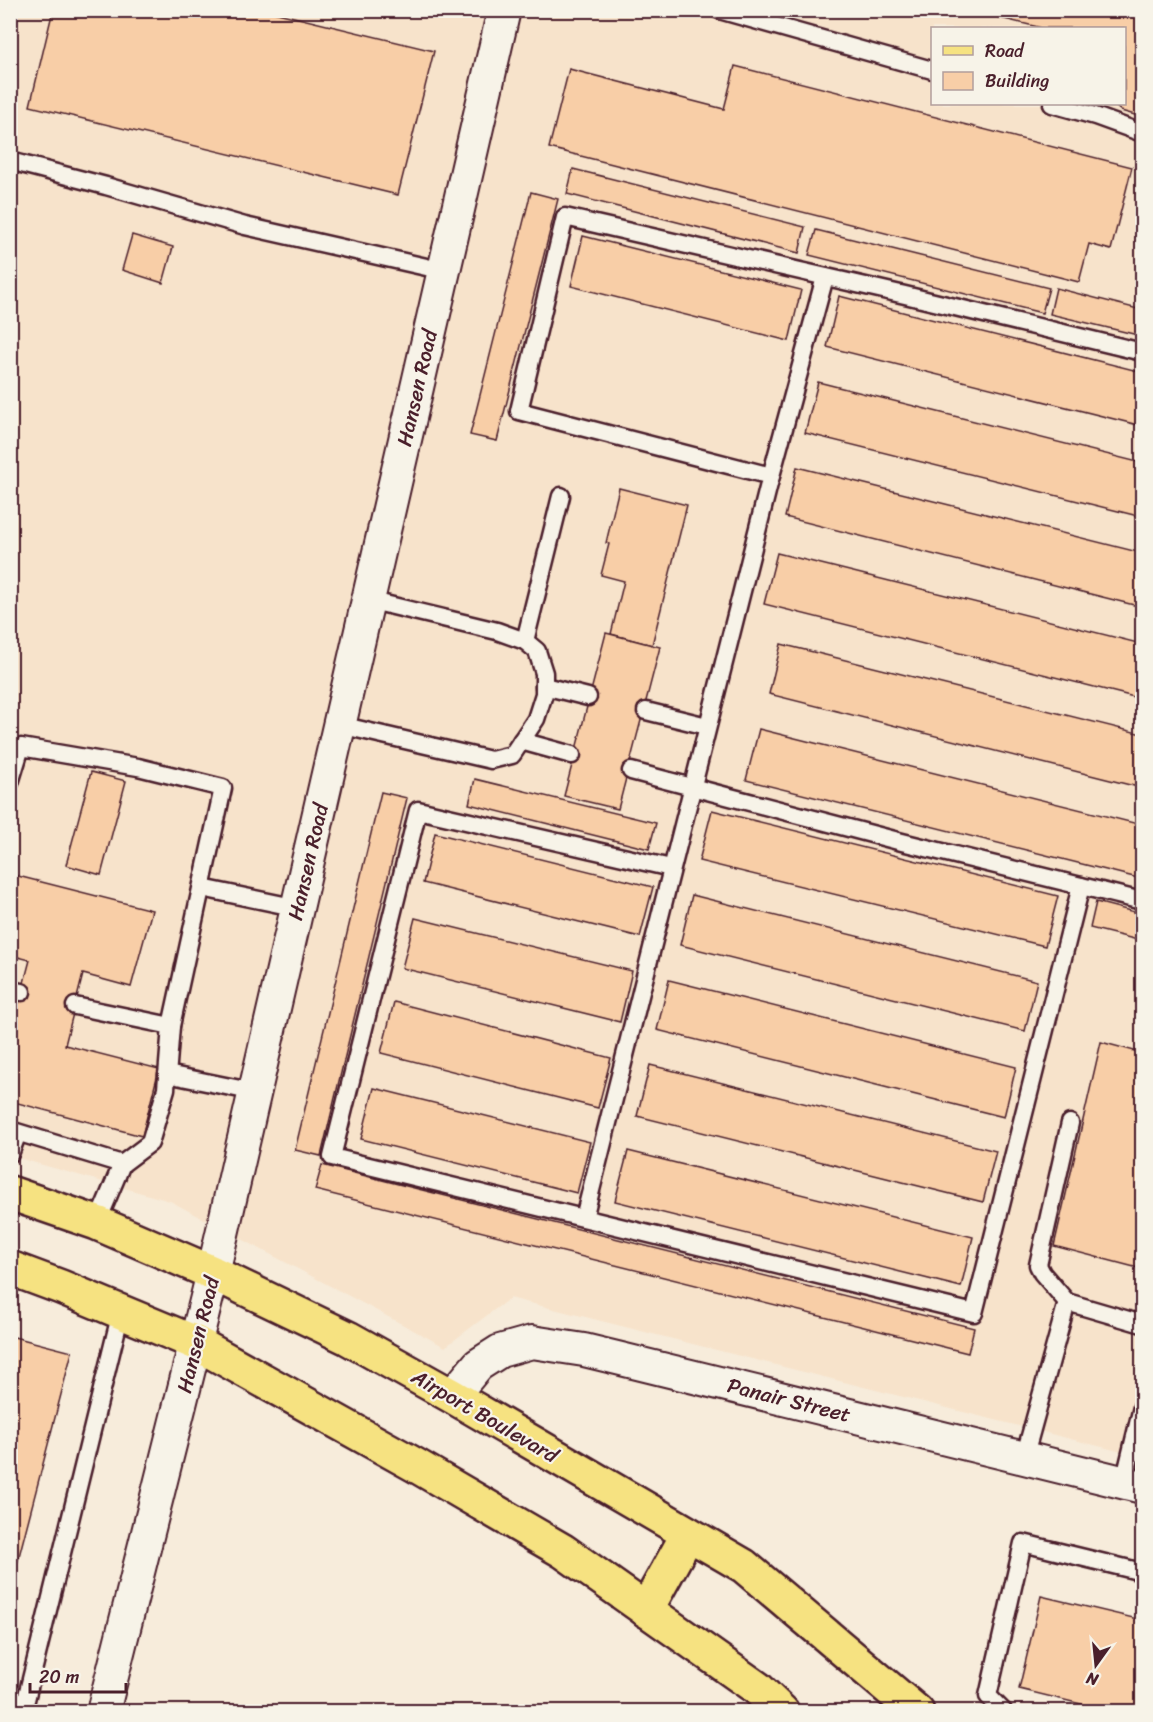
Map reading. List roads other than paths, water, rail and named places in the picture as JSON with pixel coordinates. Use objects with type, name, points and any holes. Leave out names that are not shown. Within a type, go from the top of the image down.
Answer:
[{"type":"main road","name":"Airport Boulevard","points":[[10,1193],[97,1222],[213,1274],[348,1338],[452,1396],[744,1566],[917,1712]]},
{"type":"main road","points":[[10,1268],[196,1343],[417,1466],[563,1551],[757,1688],[782,1712]]},
{"type":"main road","points":[[646,1610],[688,1534]]},
{"type":"street","name":"Hansen Road","points":[[104,1712],[213,1274],[504,10]]},
{"type":"street","name":"Panair Street","points":[[452,1396],[478,1365],[500,1352],[532,1342],[584,1350],[1133,1485]]},
{"type":"lane","points":[[719,10],[931,69]]},
{"type":"lane","points":[[1056,105],[1143,133]]},
{"type":"lane","points":[[10,160],[245,226],[444,272]]},
{"type":"lane","points":[[771,476],[519,411],[565,217],[1143,352]]},
{"type":"lane","points":[[584,1218],[771,476],[825,277]]},
{"type":"lane","points":[[525,640],[561,496]]},
{"type":"lane","points":[[340,725],[491,760],[512,755],[536,719],[544,694],[544,673],[537,651],[525,640],[497,631],[368,600]]},
{"type":"lane","points":[[544,686],[588,697]]},
{"type":"lane","points":[[646,711],[707,726]]},
{"type":"lane","points":[[521,741],[572,755]]},
{"type":"lane","points":[[10,783],[21,747],[138,767],[223,788],[171,1026],[166,1089],[150,1143],[122,1164],[97,1222]]},
{"type":"lane","points":[[631,771],[1143,902]]},
{"type":"lane","points":[[671,868],[418,810],[332,1157],[974,1313],[1081,886]]},
{"type":"lane","points":[[202,888],[298,908]]},
{"type":"lane","points":[[75,1006],[171,1026]]},
{"type":"lane","points":[[167,1074],[255,1092]]},
{"type":"lane","points":[[1070,1123],[1038,1265],[1067,1302],[1143,1324]]},
{"type":"lane","points":[[10,1154],[14,1132],[122,1164]]},
{"type":"lane","points":[[1024,1458],[1067,1302]]},
{"type":"lane","points":[[23,1712],[121,1312]]},
{"type":"lane","points":[[1133,1485],[1143,1407]]},
{"type":"lane","points":[[1004,1712],[988,1696],[1023,1543],[1143,1572]]}]
